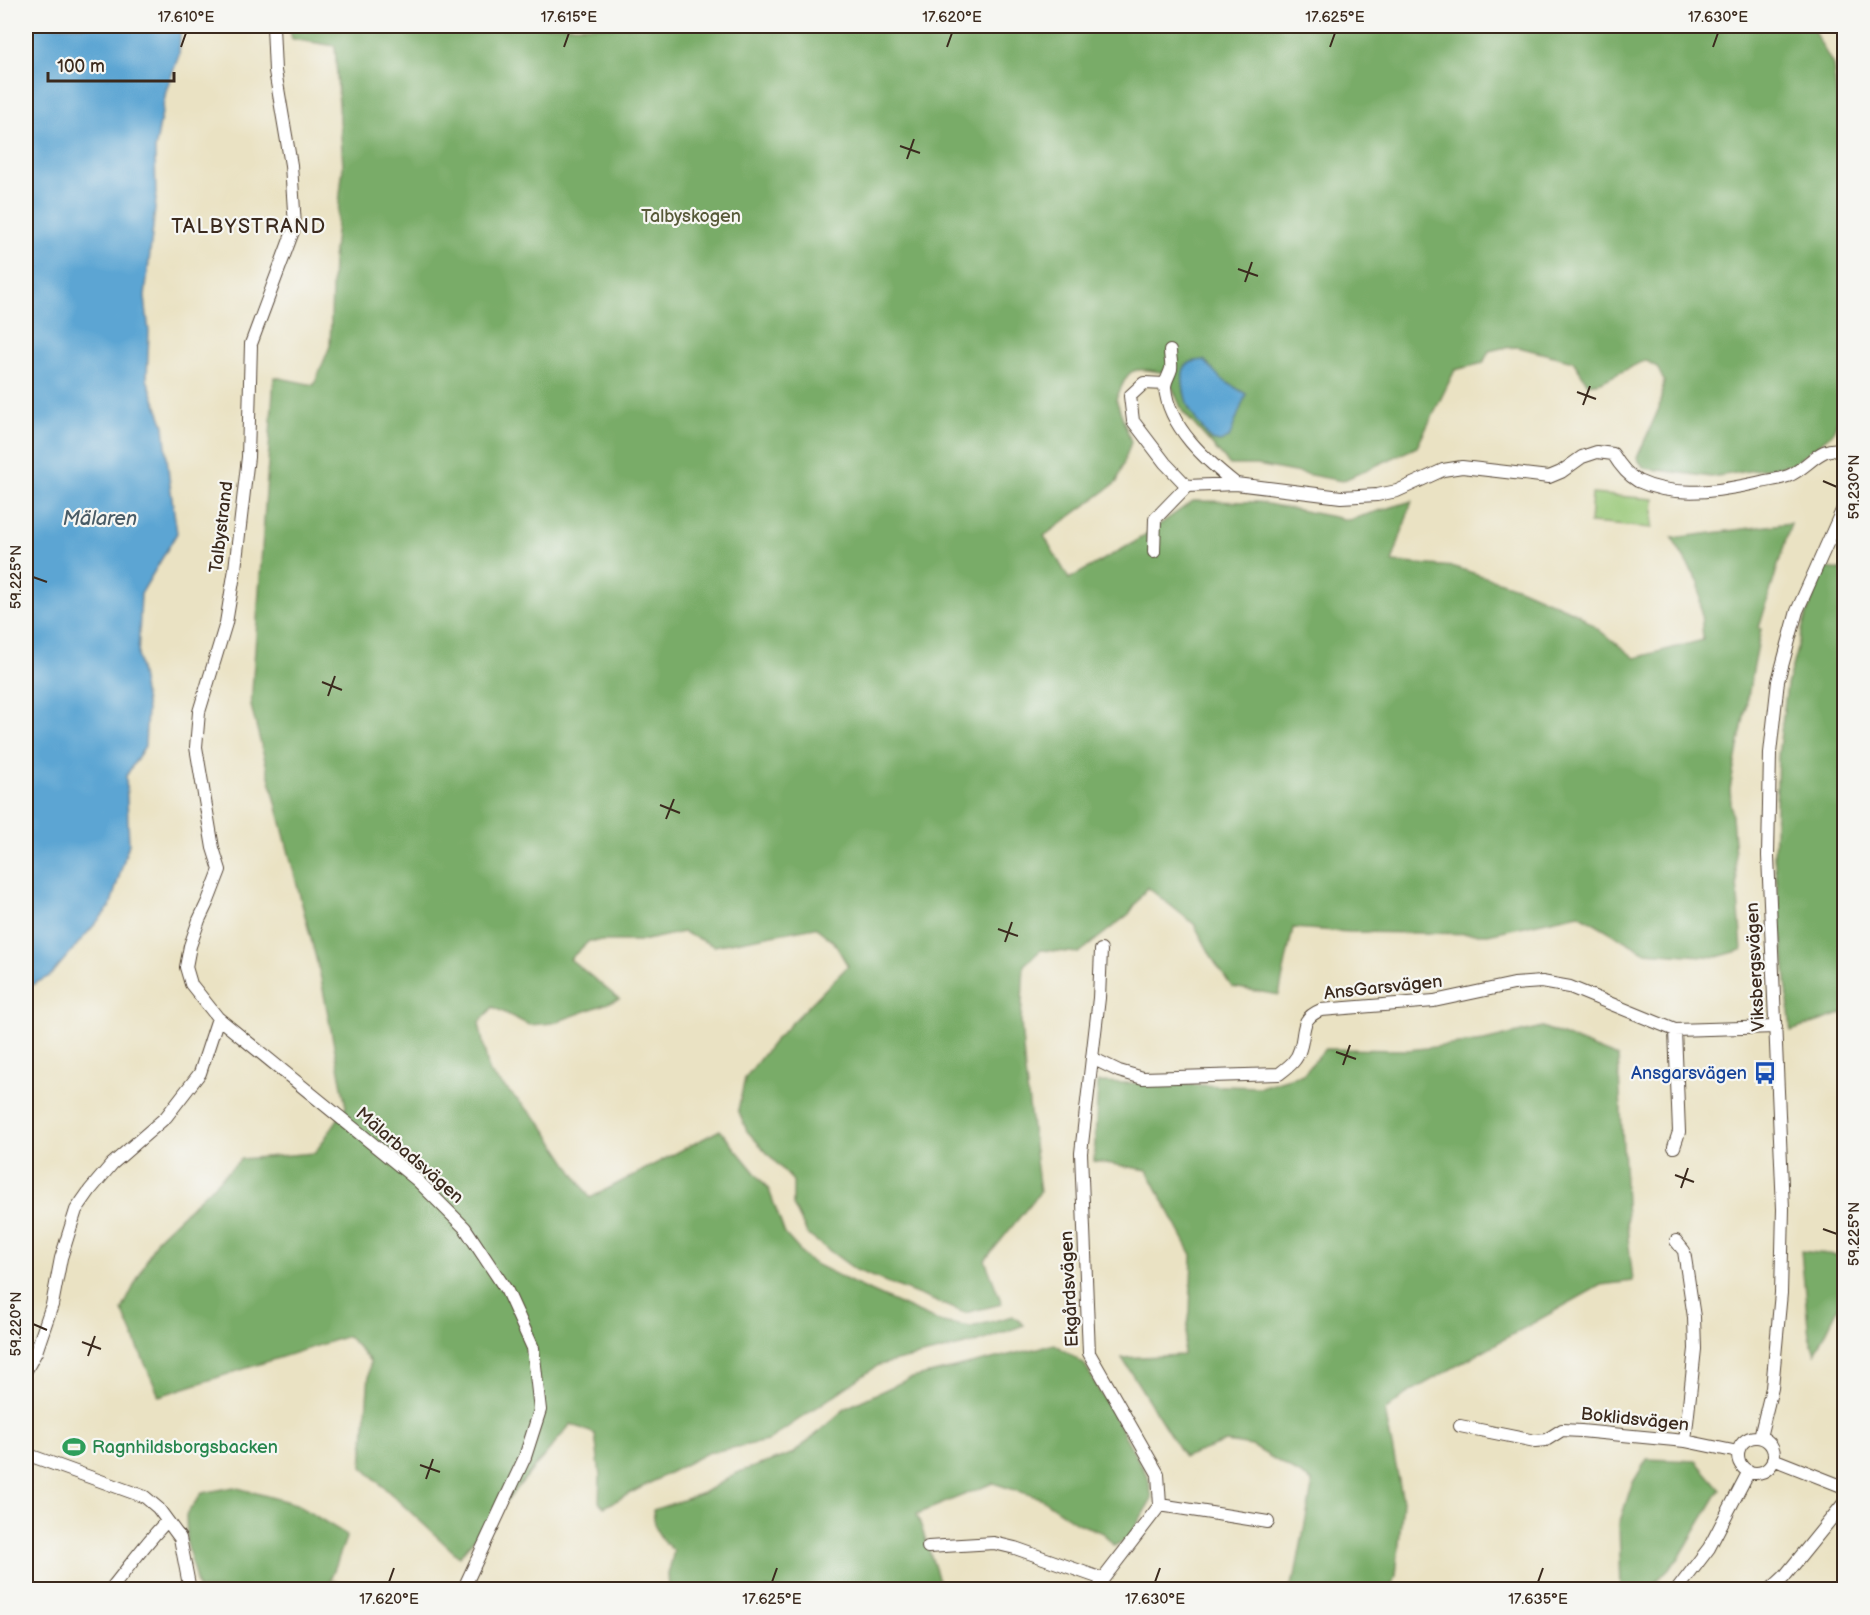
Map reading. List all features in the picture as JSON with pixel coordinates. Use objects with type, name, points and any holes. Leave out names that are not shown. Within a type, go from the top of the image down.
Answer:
[{"type":"street","name":"Talbystrand","points":[[219,1018],[191,984],[186,967],[199,920],[220,870],[213,848],[196,747],[199,712],[226,623],[235,569],[248,457],[250,344],[295,226],[291,165],[275,71],[273,26]]},
{"type":"street","points":[[1170,351],[1171,368],[1165,384],[1167,402],[1180,428],[1205,459],[1236,484]]},
{"type":"street","points":[[1165,384],[1144,383],[1130,396],[1133,421],[1165,463],[1187,486]]},
{"type":"street","points":[[1154,552],[1155,519],[1187,486],[1236,484],[1341,497],[1377,495],[1397,491],[1443,470],[1462,467],[1549,477],[1561,472],[1582,457],[1597,452],[1612,454],[1622,468],[1636,480],[1667,491],[1708,492],[1789,476],[1824,450],[1845,451]]},
{"type":"street","name":"Viksbergsvägen","points":[[1760,1437],[1772,1388],[1781,1293],[1783,1209],[1768,838],[1770,753],[1778,681],[1797,611],[1845,506]]},
{"type":"street","name":"Ekgårdsvägen","points":[[1101,950],[1099,998],[1081,1153],[1089,1353],[1158,1474],[1160,1505]]},
{"type":"street","name":"AnsGarsvägen","points":[[1092,1058],[1119,1071],[1143,1078],[1279,1074],[1292,1065],[1300,1050],[1303,1028],[1311,1014],[1321,1010],[1434,1001],[1514,984],[1542,982],[1570,987],[1675,1030],[1776,1027]]},
{"type":"street","points":[[26,1370],[36,1352],[52,1305],[61,1258],[76,1210],[112,1164],[166,1118],[200,1073],[219,1018]]},
{"type":"street","name":"Mälarbadsvägen","points":[[219,1018],[417,1180],[465,1228],[507,1291],[533,1348],[540,1410],[525,1457],[463,1590]]},
{"type":"street","points":[[1674,1147],[1679,1132],[1675,1030]]},
{"type":"street","points":[[1676,1241],[1684,1251],[1694,1317],[1695,1349],[1685,1441]]},
{"type":"street","name":"Boklidsvägen","points":[[1460,1426],[1535,1441],[1546,1440],[1562,1430],[1685,1441],[1738,1452]]},
{"type":"street","points":[[1752,1437],[1760,1437],[1771,1445],[1773,1459],[1765,1470],[1749,1471],[1740,1463],[1738,1452],[1740,1445],[1752,1437]]},
{"type":"street","points":[[26,1454],[145,1497],[158,1508],[180,1538],[190,1590]]},
{"type":"street","points":[[1773,1459],[1845,1487]]},
{"type":"street","points":[[1677,1590],[1709,1548],[1749,1471]]},
{"type":"street","points":[[1770,1590],[1784,1577],[1845,1503]]},
{"type":"street","points":[[928,1547],[994,1543],[1015,1548],[1101,1584],[1160,1505],[1268,1522]]},
{"type":"street","points":[[110,1590],[150,1538],[167,1521]]},
{"type":"green space","name":"Talbyskogen","points":[[289,26],[1809,26],[1833,65],[1844,164],[1844,406],[1832,434],[1793,464],[1711,477],[1644,468],[1637,458],[1659,408],[1664,381],[1657,367],[1645,360],[1601,382],[1588,384],[1573,361],[1518,347],[1489,351],[1483,363],[1455,370],[1417,447],[1342,481],[1257,465],[1230,465],[1183,412],[1166,373],[1138,370],[1128,375],[1116,399],[1131,442],[1117,482],[1044,536],[1069,579],[1133,543],[1193,501],[1258,502],[1349,520],[1412,501],[1392,562],[1455,567],[1519,588],[1578,614],[1635,658],[1703,640],[1699,583],[1672,538],[1791,523],[1759,628],[1761,629],[1730,789],[1742,950],[1717,957],[1644,952],[1579,914],[1488,934],[1349,932],[1293,928],[1279,995],[1232,987],[1214,961],[1194,924],[1147,887],[1129,914],[1079,953],[1041,950],[1024,965],[1021,1022],[1040,1192],[985,1260],[1002,1304],[965,1313],[856,1270],[808,1235],[793,1205],[793,1181],[747,1131],[738,1110],[745,1078],[773,1042],[848,966],[834,942],[815,927],[714,946],[683,932],[642,941],[589,941],[570,959],[619,999],[553,1023],[529,1025],[493,1007],[479,1023],[489,1072],[541,1123],[590,1198],[720,1130],[769,1190],[785,1234],[809,1261],[940,1322],[971,1327],[1013,1316],[1024,1325],[978,1342],[879,1365],[767,1441],[707,1453],[604,1507],[599,1502],[600,1476],[595,1434],[571,1424],[459,1557],[362,1467],[370,1361],[348,1336],[159,1396],[122,1310],[157,1239],[241,1159],[315,1153],[346,1107],[320,974],[251,706],[274,377],[314,385],[330,346],[333,260],[343,166],[335,46],[292,39]],"holes":[[[1204,360],[1221,379],[1246,394],[1189,409],[1184,392],[1183,374]]]},
{"type":"green space","points":[[1592,494],[1654,499],[1652,528],[1590,523]]},
{"type":"green space","points":[[1824,568],[1844,570],[1844,1013],[1791,1031],[1774,856],[1778,756],[1787,685],[1806,616]]},
{"type":"green space","points":[[1542,1027],[1618,1057],[1628,1237],[1633,1281],[1601,1285],[1406,1394],[1385,1411],[1403,1501],[1396,1576],[1391,1589],[1289,1589],[1295,1576],[1313,1482],[1252,1446],[1226,1442],[1184,1457],[1122,1358],[1183,1355],[1190,1312],[1192,1255],[1147,1170],[1094,1161],[1098,1082],[1260,1087],[1303,1074],[1325,1049],[1409,1050],[1484,1041]]},
{"type":"green space","points":[[1801,1251],[1844,1256],[1844,1296],[1815,1354],[1809,1336]]},
{"type":"green space","points":[[1055,1344],[1085,1365],[1148,1477],[1152,1498],[1129,1538],[1114,1546],[1103,1533],[1077,1523],[1040,1498],[993,1483],[917,1514],[940,1583],[933,1590],[669,1589],[668,1574],[674,1551],[658,1534],[653,1510],[703,1493],[739,1472],[794,1453],[846,1408],[908,1379]]},
{"type":"green space","points":[[1647,1459],[1696,1461],[1720,1489],[1679,1558],[1649,1589],[1621,1589],[1619,1524],[1632,1484]]},
{"type":"green space","points":[[234,1487],[296,1504],[347,1535],[330,1581],[393,1586],[396,1589],[198,1589],[187,1543],[186,1515],[202,1493]]},
{"type":"water","name":"Mälaren","points":[[26,26],[181,26],[179,55],[166,91],[155,150],[156,200],[145,297],[149,332],[147,379],[164,426],[177,533],[141,594],[138,657],[147,709],[145,746],[126,776],[129,844],[110,907],[50,976],[26,988]]},
{"type":"water","points":[[1204,360],[1221,379],[1246,394],[1229,438],[1220,442],[1211,440],[1196,420],[1184,393],[1184,369],[1192,362]]},
{"type":"place","name":"Ansgarsvägen","points":[[1765,1073]]},
{"type":"place","name":"Ragnhildsborgsbacken","points":[[74,1447]]},
{"type":"district","name":"TALBYSTRAND","points":[[249,226]]}]
